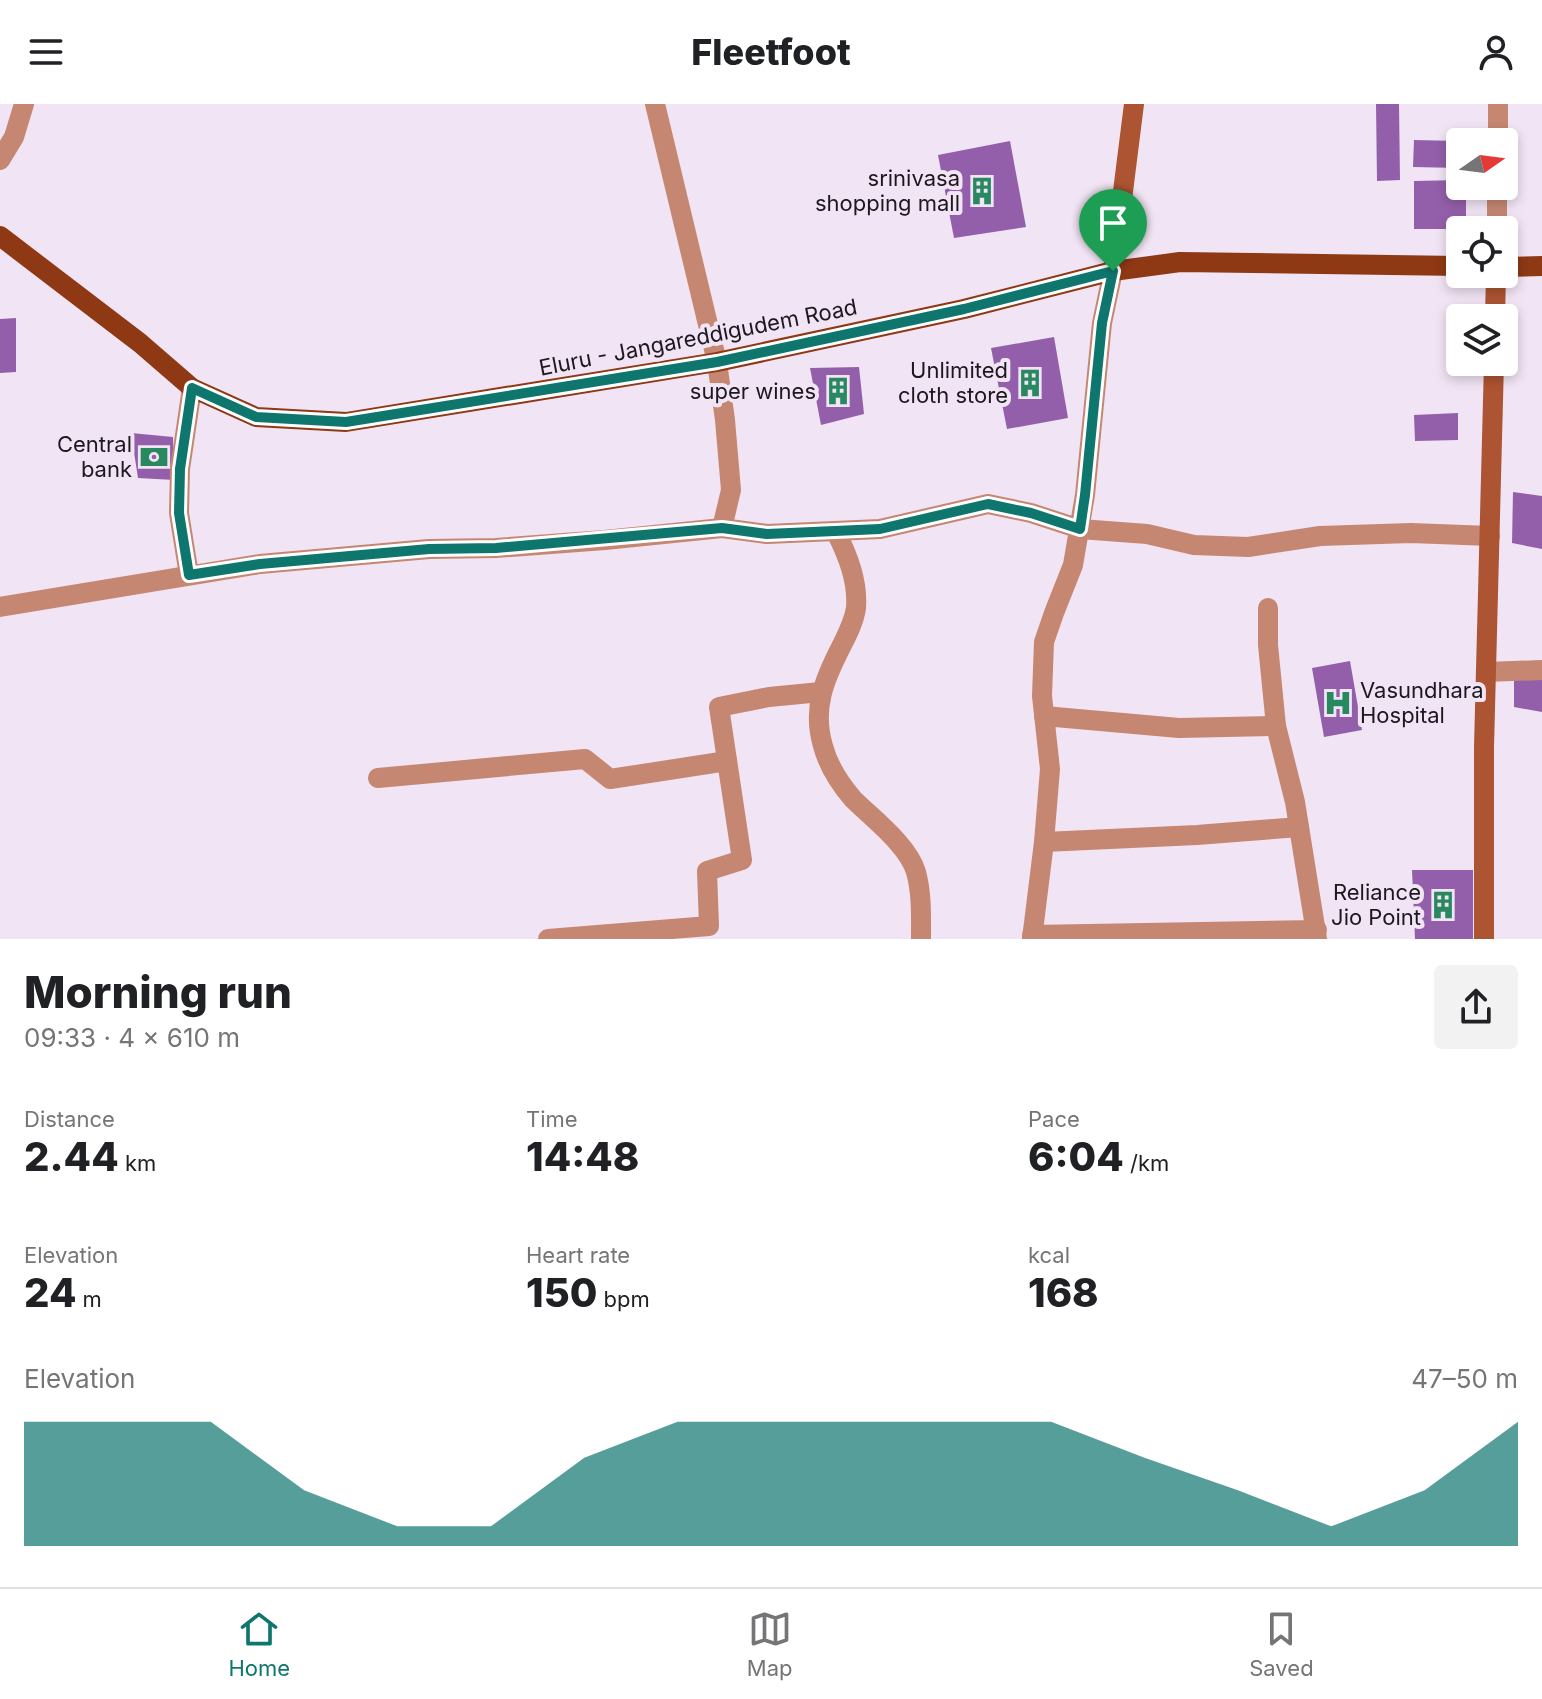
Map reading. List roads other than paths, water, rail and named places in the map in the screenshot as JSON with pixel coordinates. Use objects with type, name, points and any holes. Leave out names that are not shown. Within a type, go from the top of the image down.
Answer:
[{"type":"main road","points":[[1113,271],[1134,104]]},
{"type":"main road","name":"Eluru - Jangareddigudem Road","points":[[0,236],[140,343],[192,388],[256,417],[346,422],[717,362],[964,309],[1113,271],[1180,262],[1446,266]]},
{"type":"main road","points":[[1518,267],[1542,266]]},
{"type":"main road","points":[[1484,939],[1486,672],[1494,376]]},
{"type":"street","points":[[0,160],[14,137],[24,104]]},
{"type":"street","points":[[655,104],[717,362],[731,490],[722,528]]},
{"type":"street","points":[[1498,104],[1498,128]]},
{"type":"street","points":[[1113,271],[1102,323],[1080,529],[1073,565],[1044,642],[1042,696],[1050,769],[1032,937],[1317,934],[1299,827],[1276,726],[1268,645],[1268,608]]},
{"type":"street","points":[[189,575],[179,513],[180,469],[192,388]]},
{"type":"street","points":[[0,607],[260,564],[722,528],[767,534],[880,529],[988,504],[1031,513],[1080,529],[1147,534],[1194,545],[1248,547],[1320,536],[1411,533],[1490,536]]},
{"type":"street","points":[[836,532],[848,556],[855,585],[856,610],[821,692],[818,717],[823,747],[834,772],[851,796],[906,854],[916,871],[921,939]]},
{"type":"street","points":[[1486,672],[1542,670]]},
{"type":"street","points":[[548,939],[709,926],[707,871],[742,860],[719,707],[769,697],[821,692]]},
{"type":"street","points":[[1044,716],[1179,728],[1276,726]]},
{"type":"street","points":[[378,778],[585,759],[610,779],[727,761]]},
{"type":"street","points":[[1044,842],[1299,827]]},
{"type":"place","name":"srinivasa shopping mall","points":[[982,191]]},
{"type":"place","name":"Unlimited cloth store","points":[[1030,383]]},
{"type":"place","name":"super wines","points":[[838,391]]},
{"type":"place","name":"Central bank","points":[[154,457]]},
{"type":"place","name":"Vasundhara Hospital","points":[[1338,703]]},
{"type":"place","name":"Reliance Jio Point","points":[[1443,905]]}]
